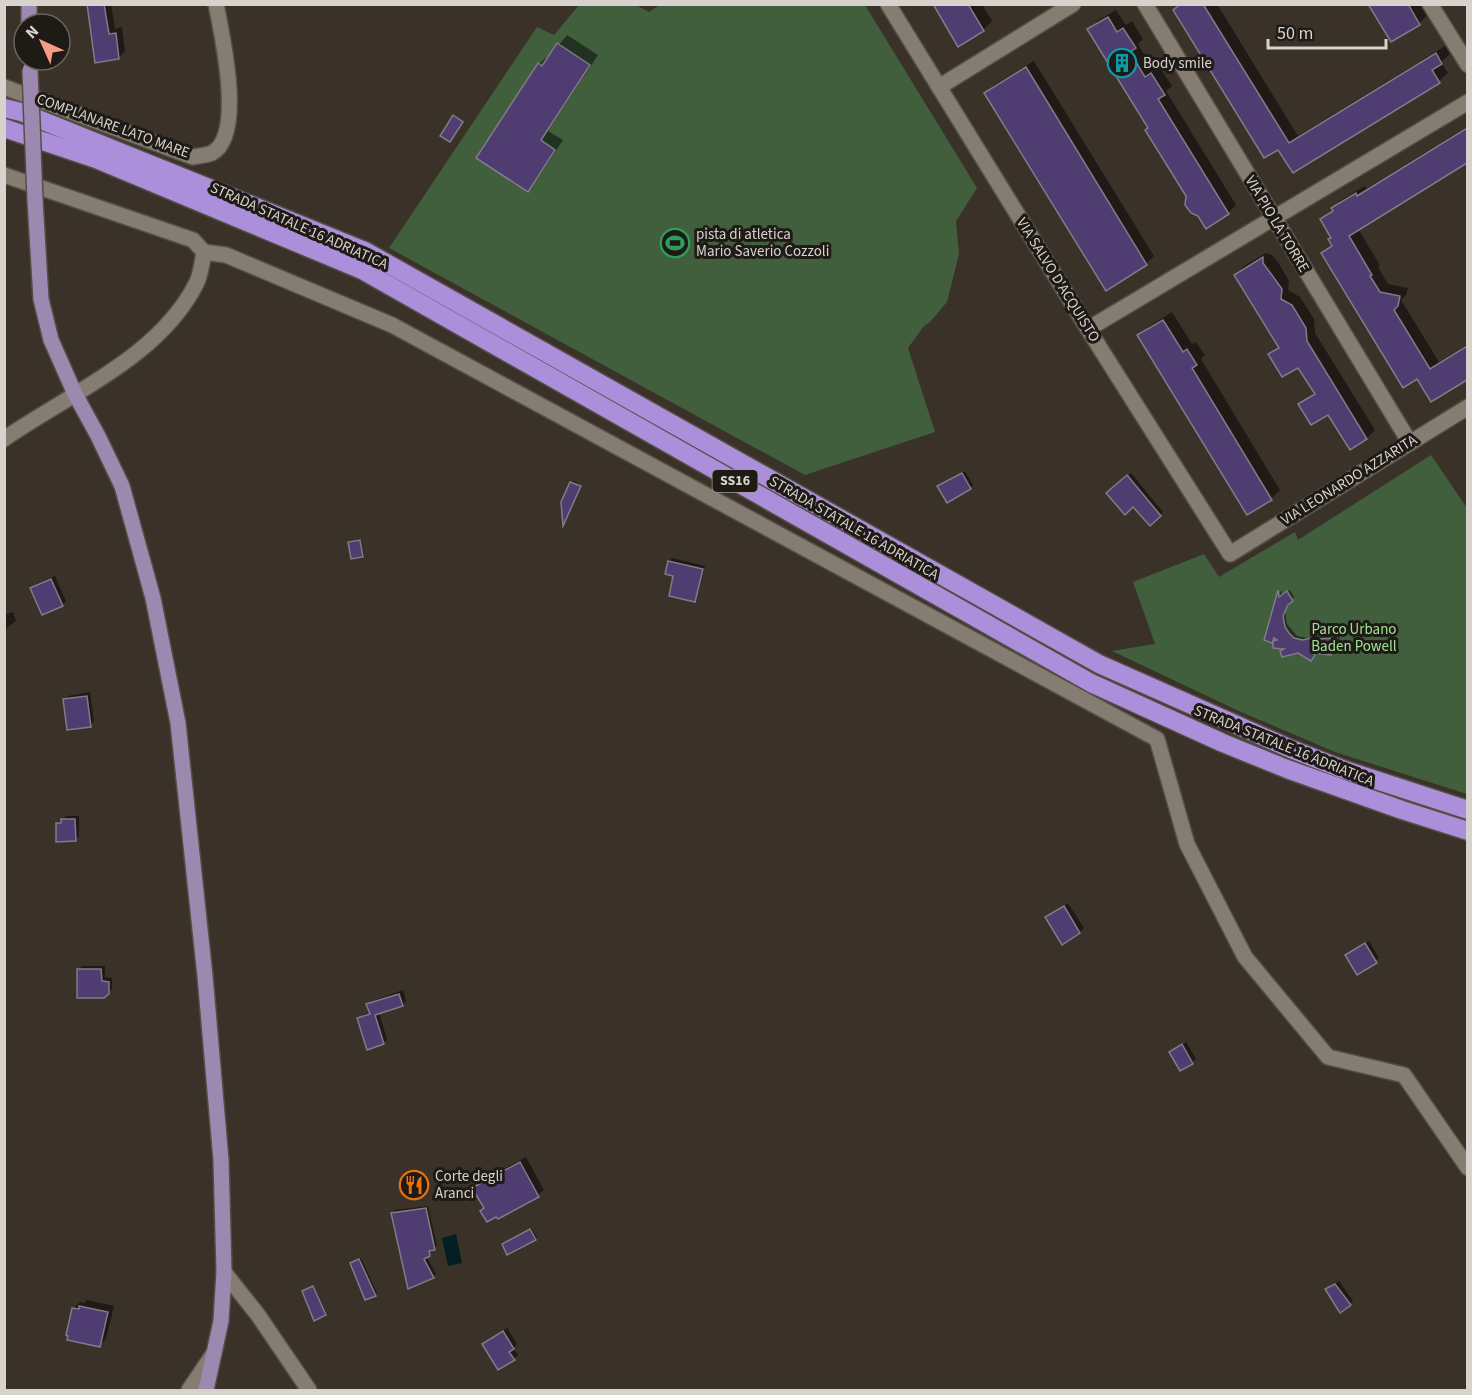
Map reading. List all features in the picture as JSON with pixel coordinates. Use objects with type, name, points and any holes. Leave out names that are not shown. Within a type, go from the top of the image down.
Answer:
[{"type":"highway","name":"STRADA STATALE 16 ADRIATICA","points":[[4,108],[21,112],[365,251],[1100,664],[1291,749],[1342,769],[1467,810]]},
{"type":"highway","name":"STRADA STATALE 16 ADRIATICA","points":[[4,128],[96,159],[362,270],[1091,683],[1223,743],[1287,769],[1467,831]]},
{"type":"main road","points":[[30,72],[41,299],[51,340],[75,394],[99,436],[122,486],[153,598],[178,723],[205,976],[221,1160],[224,1272],[221,1321],[206,1390]]},
{"type":"street","name":"COMPLANARE LATO MARE","points":[[4,87],[194,157],[212,153],[224,140],[231,108],[216,4]]},
{"type":"street","name":"VIA SALVO D'ACQUISTO","points":[[888,4],[1230,554]]},
{"type":"street","points":[[939,87],[1073,4]]},
{"type":"street","name":"VIA PIO LA TORRE","points":[[1145,4],[1410,442]]},
{"type":"street","points":[[1430,4],[1467,65]]},
{"type":"street","points":[[1088,329],[1467,102]]},
{"type":"street","points":[[4,175],[193,240],[204,252],[226,255],[393,325],[1157,739],[1187,844],[1245,957],[1328,1057],[1404,1075],[1467,1168]]},
{"type":"street","points":[[4,439],[122,365],[178,313],[197,281],[204,252]]},
{"type":"street","name":"VIA LEONARDO AZZARITA","points":[[1230,554],[1467,407]]},
{"type":"street","points":[[224,1272],[258,1315],[309,1390]]},
{"type":"street","points":[[189,1390],[214,1353]]},
{"type":"green space","name":"pista di atletica Mario Saverio Cozzoli","points":[[661,4],[865,5],[977,188],[956,221],[959,254],[947,302],[924,326],[908,348],[935,432],[805,475],[389,248],[537,27],[554,35],[579,5],[636,5],[649,12]]},
{"type":"green space","name":"Parco Urbano Baden Powell","points":[[1431,455],[1467,508],[1467,794],[1335,752],[1241,712],[1112,651],[1155,644],[1133,582],[1204,554],[1219,577],[1295,532],[1298,540]]},
{"type":"water","points":[[456,1234],[462,1263],[448,1266],[442,1238]]},
{"type":"building","points":[[87,4],[104,4],[109,34],[116,33],[119,59],[95,63]]},
{"type":"building","points":[[933,4],[968,4],[984,31],[958,47]]},
{"type":"building","points":[[1181,4],[1203,4],[1289,143],[1436,53],[1442,64],[1432,70],[1440,83],[1293,173],[1278,150],[1264,158],[1173,10]]},
{"type":"building","points":[[1368,4],[1408,4],[1420,25],[1391,42]]},
{"type":"building","points":[[1108,17],[1117,32],[1123,28],[1136,48],[1130,52],[1145,77],[1151,73],[1165,95],[1158,99],[1229,214],[1206,229],[1198,216],[1191,213],[1185,205],[1186,196],[1145,130],[1148,128],[1087,29]]},
{"type":"building","points":[[557,43],[590,65],[541,140],[555,150],[528,192],[476,158],[538,63],[542,66]]},
{"type":"building","points":[[1026,67],[1147,265],[1106,291],[984,93]]},
{"type":"building","points":[[453,115],[463,122],[450,142],[440,136]]},
{"type":"building","points":[[1467,128],[1467,163],[1349,236],[1380,292],[1400,296],[1398,306],[1394,310],[1430,369],[1467,346],[1467,380],[1431,402],[1417,379],[1403,388],[1321,253],[1332,246],[1328,239],[1331,238],[1320,219],[1333,211],[1331,208],[1356,193],[1357,196]]},
{"type":"building","points":[[1263,257],[1263,263],[1282,289],[1281,299],[1292,305],[1306,328],[1307,341],[1367,439],[1350,450],[1328,415],[1311,425],[1298,404],[1315,394],[1298,368],[1282,377],[1268,354],[1279,348],[1234,275]]},
{"type":"building","points":[[1163,320],[1183,352],[1187,349],[1197,365],[1192,368],[1272,500],[1247,515],[1137,335]]},
{"type":"building","points":[[962,473],[971,489],[947,503],[937,486]]},
{"type":"building","points":[[1127,475],[1161,516],[1150,526],[1133,507],[1125,515],[1106,493]]},
{"type":"building","points":[[570,482],[581,486],[563,526],[561,502]]},
{"type":"building","points":[[360,540],[363,557],[351,559],[348,542]]},
{"type":"building","points":[[668,561],[703,569],[695,602],[669,596],[673,576],[665,574]]},
{"type":"building","points":[[51,579],[63,606],[42,615],[30,588]]},
{"type":"building","points":[[1278,590],[1279,597],[1287,591],[1293,601],[1288,605],[1283,616],[1289,633],[1294,638],[1303,640],[1315,637],[1316,639],[1337,638],[1338,645],[1332,646],[1331,655],[1313,653],[1315,655],[1311,661],[1298,653],[1282,657],[1280,651],[1284,649],[1273,648],[1273,641],[1277,640],[1274,638],[1272,643],[1264,640]]},
{"type":"building","points":[[87,696],[91,727],[67,730],[63,699]]},
{"type":"building","points":[[61,819],[75,819],[76,841],[56,842],[56,823],[61,823]]},
{"type":"building","points":[[1064,906],[1080,933],[1062,945],[1045,917]]},
{"type":"building","points":[[1365,943],[1377,963],[1357,975],[1345,955]]},
{"type":"building","points":[[77,969],[101,969],[102,981],[109,982],[109,994],[104,998],[77,998]]},
{"type":"building","points":[[399,994],[403,1006],[375,1015],[384,1044],[367,1050],[357,1018],[370,1014],[366,1004]]},
{"type":"building","points":[[1182,1044],[1193,1064],[1180,1071],[1169,1052]]},
{"type":"building","points":[[520,1162],[539,1197],[498,1219],[496,1217],[487,1222],[480,1211],[484,1208],[472,1188]]},
{"type":"building","points":[[426,1208],[435,1250],[429,1251],[430,1256],[424,1259],[434,1278],[408,1289],[391,1213]]},
{"type":"building","points":[[530,1229],[536,1240],[507,1255],[502,1244]]},
{"type":"building","points":[[359,1259],[376,1296],[365,1300],[350,1263]]},
{"type":"building","points":[[1335,1284],[1351,1305],[1340,1313],[1325,1289]]},
{"type":"building","points":[[313,1286],[326,1315],[314,1321],[302,1291]]},
{"type":"building","points":[[79,1306],[108,1312],[100,1347],[67,1340],[72,1308],[79,1309]]},
{"type":"building","points":[[503,1331],[514,1349],[509,1352],[515,1360],[498,1370],[482,1344]]},
{"type":"place","name":"Body smile","points":[[1122,63]]},
{"type":"place","name":"pista di atletica Mario Saverio Cozzoli","points":[[675,243]]},
{"type":"place","name":"Corte degli Aranci","points":[[414,1185]]}]
